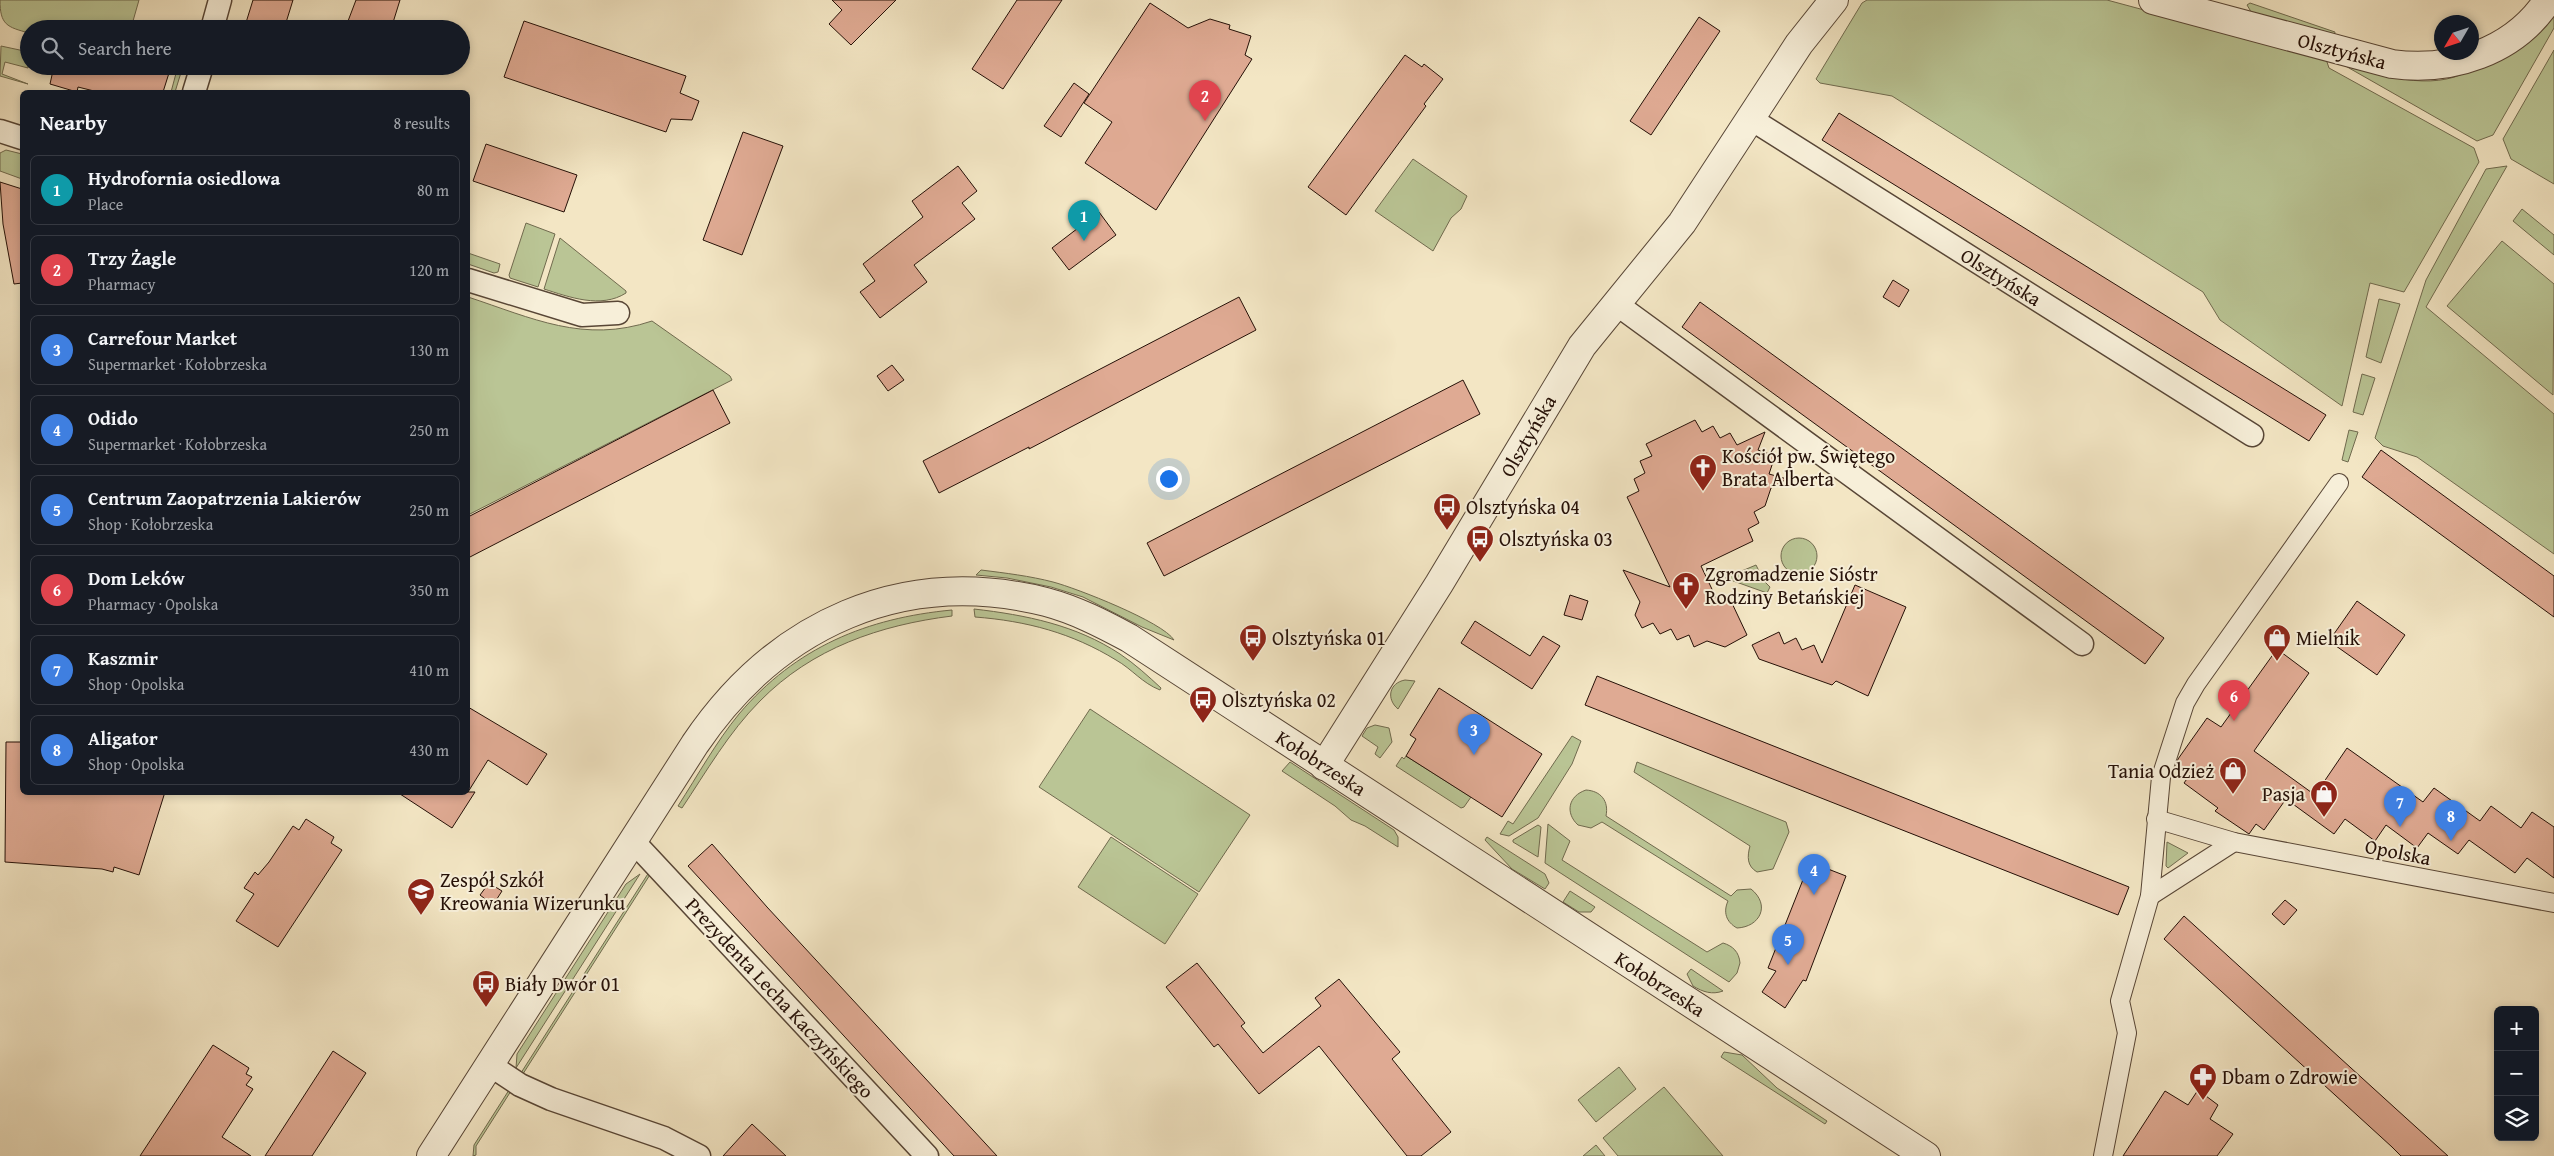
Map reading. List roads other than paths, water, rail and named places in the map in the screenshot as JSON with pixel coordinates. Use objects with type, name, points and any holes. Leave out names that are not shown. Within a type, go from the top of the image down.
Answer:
[{"type":"street","points":[[214,20],[220,0]]},
{"type":"street","name":"Olsztyńska","points":[[1324,766],[1439,584],[1582,346],[1615,303],[1682,224],[1800,44],[1834,0]]},
{"type":"street","name":"Olsztyńska","points":[[2153,0],[2392,64],[2429,67],[2446,65],[2473,57],[2509,38],[2536,17],[2548,0]]},
{"type":"street","points":[[195,90],[199,75]]},
{"type":"street","name":"Olsztyńska","points":[[1751,119],[2252,435]]},
{"type":"street","points":[[0,131],[20,137]]},
{"type":"street","points":[[470,281],[582,315],[618,313]]},
{"type":"street","points":[[1615,303],[2082,644]]},
{"type":"street","points":[[2103,1156],[2127,1033],[2120,1000],[2150,896],[2161,777],[2185,703],[2196,684],[2339,483]]},
{"type":"street","name":"Kołobrzeska","points":[[633,841],[709,724],[743,684],[784,649],[806,635],[829,623],[877,604],[925,594],[978,592],[1046,602],[1103,624],[1129,638],[1926,1156]]},
{"type":"street","name":"Opolska","points":[[2156,819],[2234,842],[2554,903]]},
{"type":"street","points":[[431,1156],[633,841]]},
{"type":"street","name":"Prezydenta Lecha Kaczyńskiego","points":[[633,841],[927,1156]]},
{"type":"street","points":[[2150,896],[2234,842]]},
{"type":"street","points":[[490,1065],[520,1084],[551,1099],[664,1138],[699,1156]]},
{"type":"place","name":"Trzy Żagle","points":[[1205,121]]},
{"type":"place","name":"Hydrofornia osiedlowa","points":[[1084,241]]},
{"type":"place","name":"Kościół pw. Świętego Brata Alberta","points":[[1703,492]]},
{"type":"place","name":"Olsztyńska 04","points":[[1447,531]]},
{"type":"place","name":"Olsztyńska 03","points":[[1480,563]]},
{"type":"place","name":"Zgromadzenie Sióstr Rodziny Betańskiej","points":[[1686,610]]},
{"type":"place","name":"Olsztyńska 01","points":[[1253,662]]},
{"type":"place","name":"Mielnik","points":[[2277,662]]},
{"type":"place","name":"Dom Leków","points":[[2234,721]]},
{"type":"place","name":"Olsztyńska 02","points":[[1203,724]]},
{"type":"place","name":"Carrefour Market","points":[[1474,755]]},
{"type":"place","name":"Tania Odzież","points":[[2233,795]]},
{"type":"place","name":"Pasja","points":[[2324,818]]},
{"type":"place","name":"Kaszmir","points":[[2400,827]]},
{"type":"place","name":"Aligator","points":[[2451,841]]},
{"type":"place","name":"Odido","points":[[1814,895]]},
{"type":"place","name":"Zespół Szkół Kreowania Wizerunku","points":[[421,916]]},
{"type":"place","name":"Centrum Zaopatrzenia Lakierów","points":[[1788,965]]},
{"type":"place","name":"Biały Dwór 01","points":[[486,1008]]},
{"type":"place","name":"Dbam o Zdrowie","points":[[2203,1101]]}]
